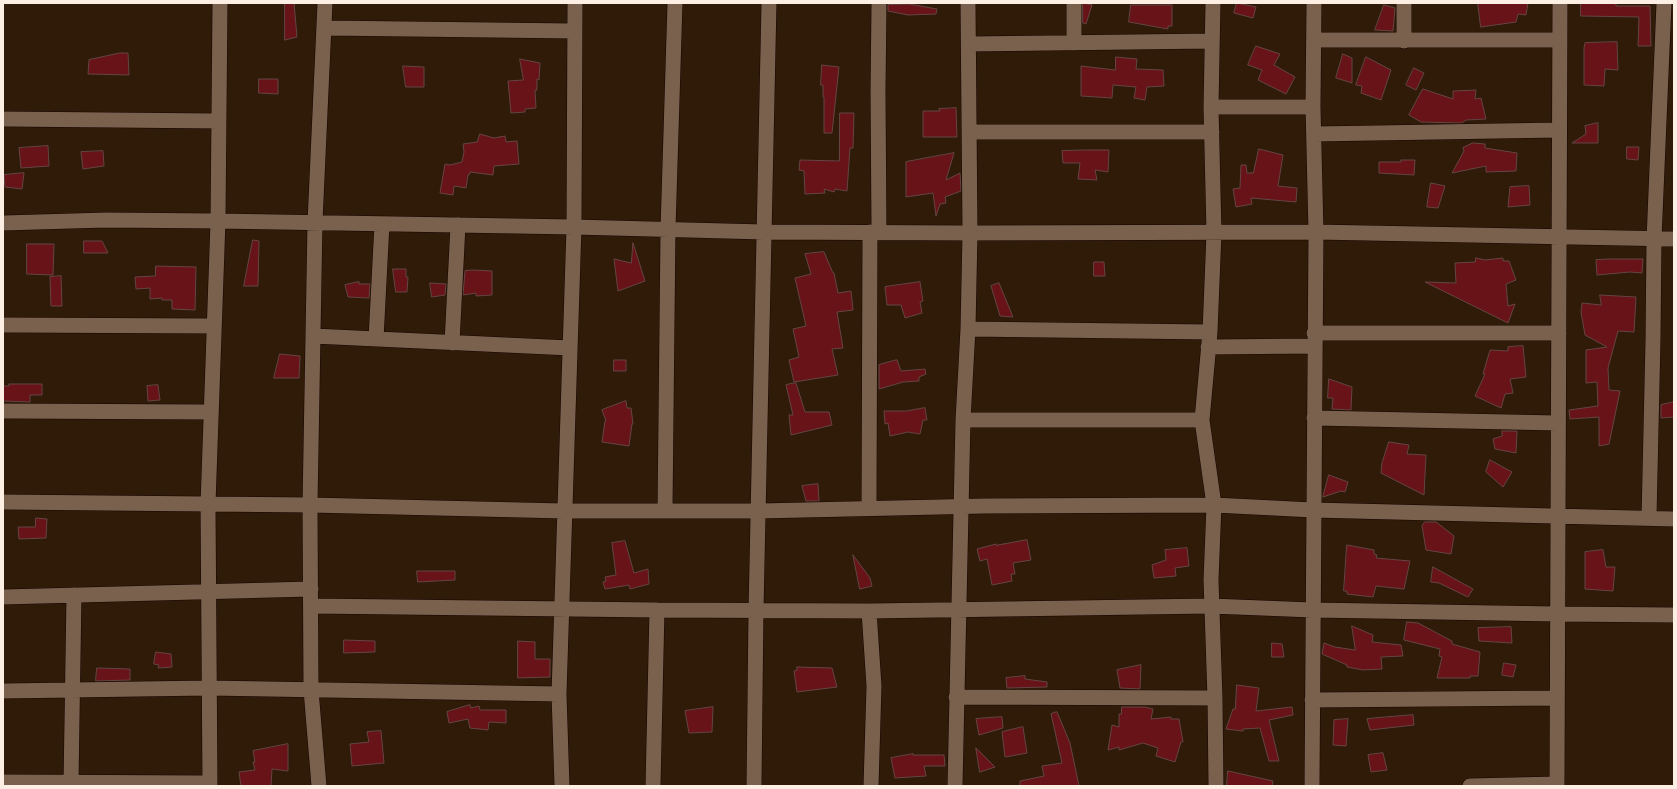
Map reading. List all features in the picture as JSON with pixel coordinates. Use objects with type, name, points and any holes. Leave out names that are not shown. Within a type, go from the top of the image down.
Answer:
[{"type":"street","points":[[3,782],[210,784],[207,591],[208,504],[210,412],[218,221],[220,3]]},
{"type":"street","points":[[319,786],[312,690],[310,505],[315,222],[325,3]]},
{"type":"street","points":[[562,786],[559,694],[574,227],[575,3]]},
{"type":"street","points":[[665,511],[668,229],[675,3]]},
{"type":"street","points":[[754,786],[756,610],[769,3]]},
{"type":"street","points":[[869,508],[880,3]]},
{"type":"street","points":[[955,786],[963,420],[968,329],[970,233],[968,3]]},
{"type":"street","points":[[1074,3],[1074,42]]},
{"type":"street","points":[[1213,3],[1211,107],[1214,233],[1210,332],[1202,420],[1214,505],[1211,559],[1211,606],[1215,698],[1216,786]]},
{"type":"street","points":[[1312,786],[1312,610],[1316,232],[1313,107],[1314,3]]},
{"type":"street","points":[[1404,3],[1404,41]]},
{"type":"street","points":[[1470,786],[1557,785],[1560,3]]},
{"type":"street","points":[[1649,518],[1654,239],[1667,4]]},
{"type":"street","points":[[325,28],[574,31]]},
{"type":"street","points":[[1314,40],[1560,40]]},
{"type":"street","points":[[969,44],[1212,41]]},
{"type":"street","points":[[1211,107],[1313,107]]},
{"type":"street","points":[[3,119],[219,121]]},
{"type":"street","points":[[1314,134],[1560,130]]},
{"type":"street","points":[[969,132],[1212,132]]},
{"type":"street","points":[[3,223],[106,220],[218,221],[764,232],[1316,232],[1559,238],[1674,239]]},
{"type":"street","points":[[376,339],[382,224]]},
{"type":"street","points":[[452,343],[458,225]]},
{"type":"street","points":[[3,325],[214,326]]},
{"type":"street","points":[[968,329],[1210,332]]},
{"type":"street","points":[[1208,347],[1314,339],[1559,333]]},
{"type":"street","points":[[313,336],[570,348]]},
{"type":"street","points":[[3,411],[210,412]]},
{"type":"street","points":[[1314,418],[1558,423]]},
{"type":"street","points":[[963,420],[1202,420]]},
{"type":"street","points":[[3,502],[310,505],[564,511],[759,511],[1066,505],[1214,505],[1313,510],[1674,519]]},
{"type":"street","points":[[3,597],[310,589]]},
{"type":"street","points":[[71,782],[74,595]]},
{"type":"street","points":[[311,606],[869,611],[1211,606],[1312,610],[1674,615]]},
{"type":"street","points":[[653,786],[656,610]]},
{"type":"street","points":[[869,611],[874,686],[871,786]]},
{"type":"street","points":[[3,691],[209,688],[559,694]]},
{"type":"street","points":[[956,697],[1215,698]]},
{"type":"street","points":[[1312,700],[1557,698]]},
{"type":"building","points":[[285,3],[294,3],[297,37],[285,40]]},
{"type":"building","points":[[1083,3],[1092,5],[1086,24],[1083,23]]},
{"type":"building","points":[[1237,3],[1256,7],[1253,18],[1234,13]]},
{"type":"building","points":[[1478,3],[1528,3],[1526,15],[1518,14],[1516,22],[1481,27]]},
{"type":"building","points":[[1581,3],[1616,3],[1616,6],[1650,6],[1651,46],[1638,46],[1639,17],[1581,16]]},
{"type":"building","points":[[909,4],[937,9],[936,14],[908,15],[888,11],[888,5]]},
{"type":"building","points":[[1131,5],[1172,5],[1172,26],[1168,26],[1168,29],[1129,22]]},
{"type":"building","points":[[1384,5],[1395,8],[1393,31],[1375,30]]},
{"type":"building","points":[[1617,42],[1618,70],[1605,69],[1604,86],[1584,85],[1585,43]]},
{"type":"building","points":[[1256,46],[1280,54],[1274,65],[1295,77],[1286,94],[1258,80],[1262,70],[1248,65]]},
{"type":"building","points":[[120,53],[128,53],[129,75],[88,74],[89,60]]},
{"type":"building","points":[[1343,54],[1352,58],[1352,83],[1336,78]]},
{"type":"building","points":[[1116,57],[1137,59],[1136,69],[1163,70],[1164,86],[1147,87],[1145,100],[1134,98],[1136,87],[1113,85],[1112,98],[1081,96],[1081,66],[1115,70]]},
{"type":"building","points":[[1366,57],[1391,70],[1381,100],[1361,93],[1362,86],[1356,85]]},
{"type":"building","points":[[520,59],[540,63],[539,80],[537,79],[537,90],[535,90],[536,108],[525,109],[525,112],[511,113],[508,81],[523,80]]},
{"type":"building","points":[[822,65],[839,67],[832,133],[824,133],[824,97],[823,85],[821,85]]},
{"type":"building","points":[[403,66],[424,67],[424,87],[406,87]]},
{"type":"building","points":[[1414,68],[1424,73],[1416,90],[1406,85]]},
{"type":"building","points":[[259,79],[278,79],[278,94],[259,93]]},
{"type":"building","points":[[1423,89],[1453,99],[1453,91],[1476,90],[1475,99],[1481,98],[1486,119],[1466,120],[1462,123],[1421,122],[1409,115]]},
{"type":"building","points":[[956,108],[957,137],[923,137],[923,111],[940,111],[939,109]]},
{"type":"building","points":[[840,113],[854,113],[853,148],[850,148],[847,191],[835,189],[834,192],[824,189],[825,193],[805,194],[804,171],[799,170],[800,160],[839,161]]},
{"type":"building","points":[[1598,123],[1598,143],[1572,143],[1586,134],[1585,126]]},
{"type":"building","points":[[480,134],[494,138],[505,136],[506,142],[517,141],[519,164],[494,166],[493,175],[470,172],[468,175],[466,188],[454,186],[453,195],[440,193],[445,164],[450,165],[462,162],[464,152],[463,144],[477,142]]},
{"type":"building","points":[[1473,143],[1485,144],[1485,148],[1517,153],[1516,171],[1486,172],[1486,166],[1452,173],[1464,151],[1463,148]]},
{"type":"building","points":[[48,146],[49,166],[21,168],[19,148]]},
{"type":"building","points":[[1627,147],[1639,147],[1638,160],[1627,159]]},
{"type":"building","points":[[1259,149],[1283,155],[1278,186],[1297,188],[1296,202],[1251,198],[1252,204],[1236,207],[1233,189],[1240,188],[1241,165],[1246,165],[1247,173],[1253,173]]},
{"type":"building","points":[[1109,150],[1108,172],[1095,170],[1097,180],[1078,179],[1080,163],[1063,163],[1062,151]]},
{"type":"building","points":[[103,151],[104,166],[83,169],[81,152]]},
{"type":"building","points":[[954,153],[946,180],[960,173],[961,191],[945,197],[946,203],[940,204],[936,216],[933,193],[906,197],[906,162]]},
{"type":"building","points":[[1401,160],[1415,160],[1414,175],[1379,173],[1379,162],[1401,162]]},
{"type":"building","points":[[24,173],[22,189],[5,187],[4,175]]},
{"type":"building","points":[[1431,183],[1445,186],[1438,208],[1427,207]]},
{"type":"building","points":[[1529,186],[1530,205],[1508,207],[1510,187]]},
{"type":"building","points":[[253,240],[259,241],[258,286],[244,286]]},
{"type":"building","points":[[84,241],[102,241],[108,253],[84,253]]},
{"type":"building","points":[[633,243],[645,281],[618,291],[614,259],[631,263]]},
{"type":"building","points":[[27,244],[54,244],[53,275],[27,274]]},
{"type":"building","points":[[824,252],[834,273],[838,293],[851,291],[853,310],[837,312],[843,348],[832,349],[838,375],[794,382],[789,360],[799,357],[793,329],[806,326],[795,278],[811,274],[805,254]]},
{"type":"building","points":[[1476,258],[1485,260],[1503,258],[1503,261],[1509,261],[1516,280],[1506,284],[1508,306],[1515,304],[1508,323],[1425,282],[1456,283],[1455,263],[1475,262]]},
{"type":"building","points":[[1643,259],[1642,273],[1630,272],[1597,275],[1596,260]]},
{"type":"building","points":[[1094,262],[1104,262],[1105,276],[1094,276]]},
{"type":"building","points":[[156,266],[196,267],[195,310],[172,309],[172,300],[162,300],[162,298],[150,299],[150,288],[136,289],[135,277],[155,276]]},
{"type":"building","points":[[393,269],[406,269],[406,277],[408,277],[407,292],[396,292]]},
{"type":"building","points":[[465,271],[492,271],[492,295],[476,296],[476,293],[463,295]]},
{"type":"building","points":[[61,276],[62,306],[51,306],[50,277]]},
{"type":"building","points":[[359,282],[359,284],[370,284],[369,298],[348,297],[345,285]]},
{"type":"building","points":[[920,282],[923,301],[920,302],[922,313],[905,318],[901,305],[887,305],[885,287]]},
{"type":"building","points":[[430,283],[446,284],[445,295],[432,297]]},
{"type":"building","points":[[999,283],[1013,317],[1000,316],[991,286]]},
{"type":"building","points":[[1600,295],[1636,297],[1634,332],[1618,331],[1608,368],[1609,390],[1620,391],[1609,444],[1599,446],[1599,417],[1570,419],[1569,410],[1598,406],[1597,382],[1586,383],[1586,350],[1607,347],[1585,335],[1581,312],[1582,303],[1601,305]]},
{"type":"building","points":[[1523,346],[1526,377],[1510,379],[1513,393],[1505,394],[1501,408],[1475,396],[1485,374],[1483,374],[1490,350],[1508,351],[1508,347]]},
{"type":"building","points":[[280,354],[300,356],[299,378],[274,378]]},
{"type":"building","points":[[614,360],[626,360],[626,371],[614,371]]},
{"type":"building","points":[[897,360],[901,371],[925,369],[926,374],[919,377],[919,381],[903,382],[879,389],[879,365]]},
{"type":"building","points":[[1329,379],[1352,387],[1351,410],[1332,409],[1333,398],[1328,398]]},
{"type":"building","points":[[796,383],[805,412],[829,412],[832,425],[791,435],[789,415],[793,415],[786,385]]},
{"type":"building","points":[[9,384],[42,384],[42,395],[30,395],[30,402],[3,401],[3,386],[9,386]]},
{"type":"building","points":[[158,385],[160,400],[148,401],[147,386]]},
{"type":"building","points":[[626,401],[627,408],[631,408],[633,424],[629,446],[602,442],[606,421],[602,410]]},
{"type":"building","points":[[1674,402],[1674,417],[1661,418],[1661,405]]},
{"type":"building","points":[[925,408],[927,420],[923,420],[920,434],[908,432],[890,436],[888,423],[885,424],[884,411],[906,411]]},
{"type":"building","points":[[1502,431],[1517,431],[1516,453],[1495,449],[1493,439],[1502,436]]},
{"type":"building","points":[[1389,442],[1409,445],[1407,454],[1426,455],[1424,495],[1381,473],[1382,463]]},
{"type":"building","points":[[1490,460],[1512,472],[1503,487],[1486,472]]},
{"type":"building","points":[[1329,475],[1348,482],[1345,492],[1341,491],[1323,497]]},
{"type":"building","points":[[818,484],[819,501],[806,501],[802,486]]},
{"type":"building","points":[[36,518],[47,519],[46,538],[19,539],[18,527],[35,527]]},
{"type":"building","points":[[1425,522],[1436,522],[1454,536],[1451,554],[1426,550],[1422,526]]},
{"type":"building","points":[[1027,540],[1031,560],[1013,563],[1015,574],[1011,574],[1012,581],[992,585],[987,559],[980,561],[977,549],[996,544]]},
{"type":"building","points":[[625,541],[634,573],[648,569],[649,584],[630,589],[629,585],[605,589],[603,582],[606,581],[605,577],[616,575],[612,543]]},
{"type":"building","points":[[1347,545],[1374,550],[1374,554],[1377,555],[1376,558],[1410,561],[1404,589],[1376,586],[1373,597],[1347,594],[1347,591],[1344,591]]},
{"type":"building","points":[[1187,548],[1189,566],[1175,568],[1176,576],[1154,578],[1152,565],[1166,560],[1165,550]]},
{"type":"building","points":[[1603,550],[1606,567],[1615,567],[1613,591],[1585,589],[1585,552]]},
{"type":"building","points":[[853,555],[870,578],[872,586],[860,589]]},
{"type":"building","points":[[1433,567],[1473,589],[1468,597],[1439,583],[1431,582]]},
{"type":"building","points":[[417,571],[455,571],[455,580],[418,582]]},
{"type":"building","points":[[1407,622],[1418,623],[1452,641],[1452,644],[1480,652],[1478,676],[1470,676],[1470,678],[1437,678],[1442,657],[1439,656],[1440,649],[1404,640]]},
{"type":"building","points":[[1352,626],[1373,635],[1372,642],[1401,645],[1403,656],[1381,657],[1382,669],[1363,670],[1347,667],[1347,665],[1322,654],[1324,643],[1335,647],[1355,650]]},
{"type":"building","points":[[1511,627],[1512,643],[1479,641],[1478,628]]},
{"type":"building","points":[[344,640],[375,641],[375,652],[344,653]]},
{"type":"building","points":[[518,641],[535,642],[535,659],[550,659],[550,677],[518,678]]},
{"type":"building","points":[[1272,643],[1282,644],[1284,657],[1272,657]]},
{"type":"building","points":[[156,652],[171,654],[172,667],[158,668],[159,665],[154,664]]},
{"type":"building","points":[[1504,663],[1516,665],[1513,677],[1502,675]]},
{"type":"building","points":[[1141,665],[1140,689],[1120,688],[1117,670]]},
{"type":"building","points":[[797,667],[832,668],[837,687],[797,692],[794,671],[797,670]]},
{"type":"building","points":[[97,668],[130,669],[130,680],[96,681]]},
{"type":"building","points":[[1025,676],[1025,679],[1047,682],[1047,687],[1007,688],[1006,678]]},
{"type":"building","points":[[1237,685],[1259,688],[1256,711],[1292,707],[1293,715],[1269,720],[1279,761],[1269,761],[1260,728],[1243,729],[1243,731],[1226,729],[1233,709],[1235,709]]},
{"type":"building","points":[[470,705],[471,708],[479,706],[480,710],[506,710],[506,723],[489,722],[488,730],[470,728],[468,719],[449,723],[447,712]]},
{"type":"building","points":[[713,707],[712,732],[689,733],[685,711]]},
{"type":"building","points":[[1122,707],[1145,707],[1153,709],[1151,719],[1171,717],[1171,719],[1179,719],[1183,742],[1181,742],[1175,762],[1156,756],[1158,748],[1143,743],[1119,750],[1119,747],[1108,750],[1112,725],[1119,727],[1119,714],[1121,714]]},
{"type":"building","points":[[1057,712],[1070,743],[1079,786],[1020,786],[1020,781],[1044,776],[1042,766],[1062,763],[1051,714]]},
{"type":"building","points":[[1413,715],[1414,725],[1370,730],[1367,719]]},
{"type":"building","points":[[1002,717],[1003,728],[979,735],[976,719]]},
{"type":"building","points":[[1348,719],[1346,746],[1333,745],[1334,720]]},
{"type":"building","points":[[1023,727],[1027,753],[1005,757],[1002,732]]},
{"type":"building","points":[[381,731],[384,763],[352,766],[350,744],[369,742],[367,732]]},
{"type":"building","points":[[288,744],[288,771],[272,769],[271,786],[241,786],[239,772],[255,770],[253,751]]},
{"type":"building","points":[[976,748],[995,767],[980,772]]},
{"type":"building","points":[[1383,753],[1387,770],[1371,772],[1368,755]]},
{"type":"building","points":[[913,754],[944,755],[945,766],[924,766],[926,776],[895,778],[891,758]]},
{"type":"building","points":[[1228,771],[1273,781],[1272,786],[1227,786]]}]
